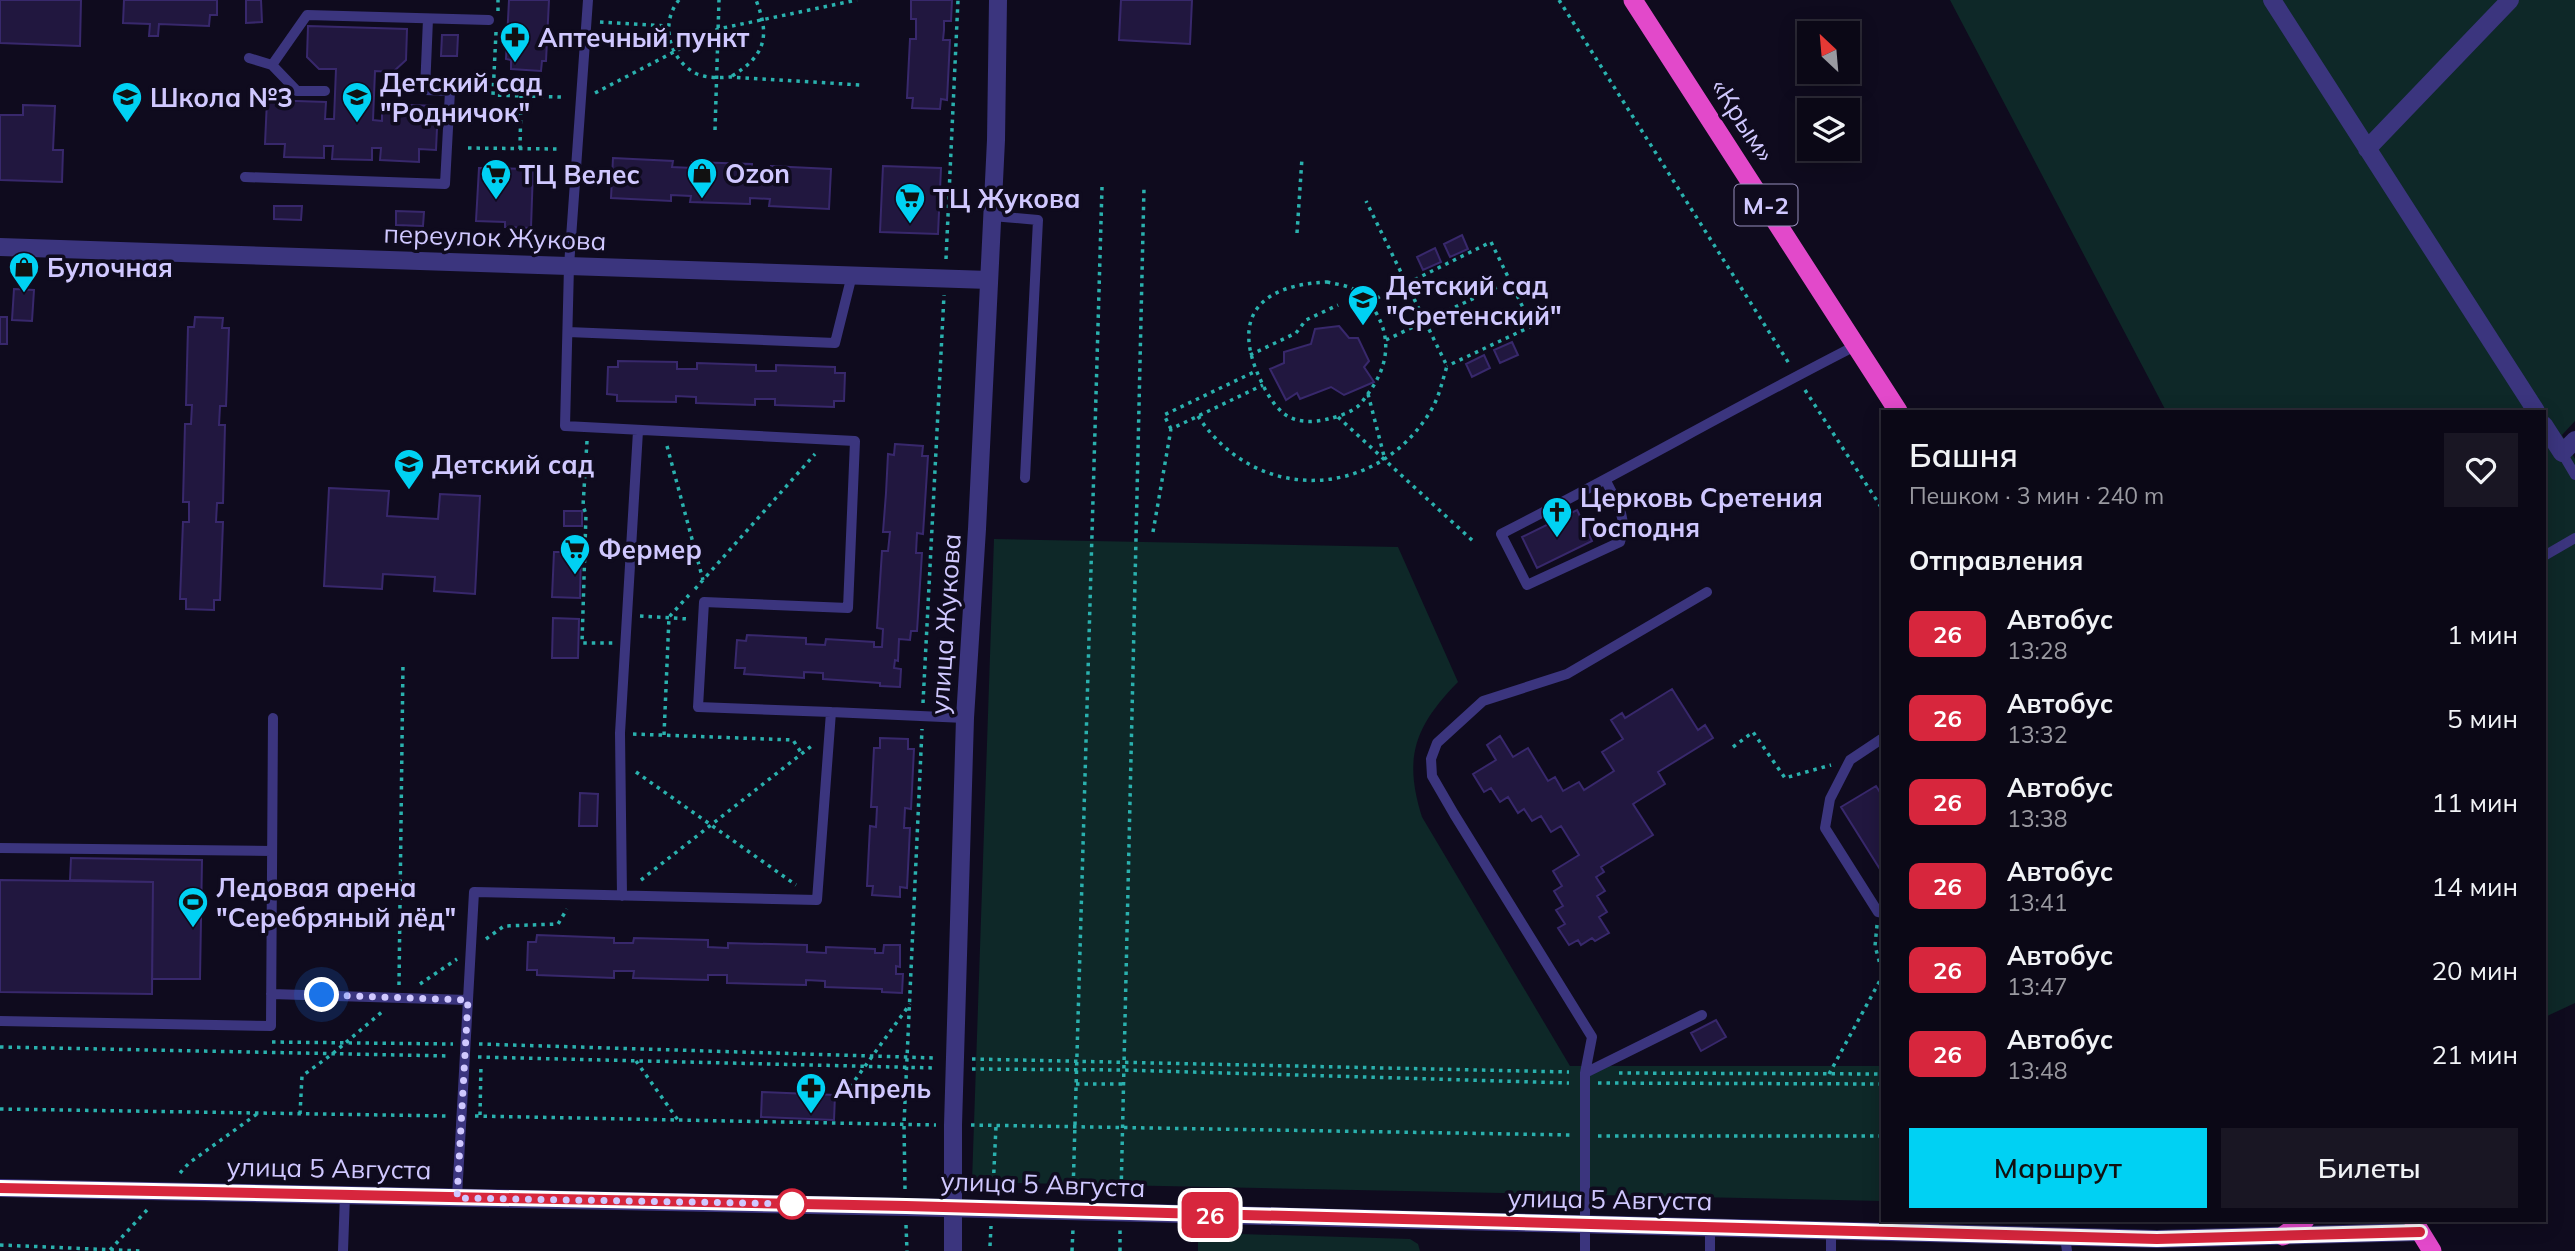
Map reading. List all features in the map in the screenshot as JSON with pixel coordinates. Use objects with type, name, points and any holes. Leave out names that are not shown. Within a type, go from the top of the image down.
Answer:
[{"type":"highway","name":"«Крым»","points":[[1633,0],[1897,410]]},
{"type":"highway","name":"«Крым»","points":[[1646,0],[1909,410]]},
{"type":"highway","points":[[2283,1236],[2302,1222]]},
{"type":"highway","points":[[2417,1226],[2432,1251]]},
{"type":"street","name":"улица Жукова","points":[[953,1251],[965,718],[992,216],[999,52],[998,0]]},
{"type":"street","points":[[2272,0],[2535,410]]},
{"type":"street","points":[[2367,149],[2510,0]]},
{"type":"street","name":"переулок Жукова","points":[[0,247],[989,280]]},
{"type":"street","points":[[2546,427],[2569,446]]},
{"type":"street","name":"улица 5 Августа","points":[[0,1188],[906,1206],[1585,1224],[1831,1231],[2066,1244],[2283,1236],[2417,1226]]},
{"type":"lane","points":[[588,0],[569,266],[565,426],[855,441],[848,608],[705,602],[698,707],[965,718]]},
{"type":"lane","points":[[272,65],[307,15],[494,20]]},
{"type":"lane","points":[[245,177],[445,184],[450,91],[425,90],[428,19]]},
{"type":"lane","points":[[249,58],[272,65],[297,91],[326,91]]},
{"type":"lane","points":[[992,216],[1038,220],[1026,478]]},
{"type":"lane","points":[[568,332],[835,343],[852,275]]},
{"type":"lane","points":[[1606,481],[1622,513],[1624,530],[1620,542],[1527,585],[1501,534],[1606,481],[1857,345]]},
{"type":"lane","points":[[622,896],[620,733],[638,431]]},
{"type":"lane","points":[[2569,446],[2575,475]]},
{"type":"lane","points":[[2546,555],[2575,538]]},
{"type":"lane","points":[[1585,1251],[1585,1073],[1592,1037],[1432,776],[1431,759],[1437,743],[1483,701],[1567,674],[1707,592]]},
{"type":"lane","points":[[457,1198],[474,892],[817,900],[831,712]]},
{"type":"lane","points":[[0,1021],[271,1026],[273,718]]},
{"type":"lane","points":[[1880,913],[1825,828],[1830,799],[1850,760],[1881,742]]},
{"type":"lane","points":[[0,848],[272,851]]},
{"type":"lane","points":[[271,994],[468,1000]]},
{"type":"lane","points":[[1585,1073],[1702,1015]]},
{"type":"lane","points":[[343,1251],[345,1195]]},
{"type":"lane","points":[[1710,1228],[1710,1251]]},
{"type":"lane","points":[[1831,1231],[1831,1251]]},
{"type":"path","points":[[498,0],[494,20],[493,95],[561,97]]},
{"type":"path","points":[[679,0],[672,8],[668,26],[669,40],[684,66],[699,75],[861,85]]},
{"type":"path","points":[[715,130],[719,0]]},
{"type":"path","points":[[730,77],[747,66],[758,54],[764,39],[764,20],[756,0]]},
{"type":"path","points":[[581,100],[719,29],[857,0]]},
{"type":"path","points":[[906,1251],[904,1124],[958,0]]},
{"type":"path","points":[[1559,0],[1881,507]]},
{"type":"path","points":[[587,21],[668,26]]},
{"type":"path","points":[[520,149],[521,96]]},
{"type":"path","points":[[468,148],[559,149]]},
{"type":"path","points":[[1297,233],[1302,158]]},
{"type":"path","points":[[1072,1251],[1102,187]]},
{"type":"path","points":[[1120,1251],[1144,187]]},
{"type":"path","points":[[1198,416],[1212,436],[1234,456],[1258,470],[1305,480],[1337,478],[1367,470],[1401,445],[1430,413],[1447,366],[1366,201]]},
{"type":"path","points":[[1369,302],[1491,242],[1532,326],[1447,366]]},
{"type":"path","points":[[25,283],[26,264]]},
{"type":"path","points":[[1386,340],[1510,281]]},
{"type":"path","points":[[1327,282],[1353,288],[1369,302],[1382,322],[1386,340],[1385,362],[1379,380],[1368,394],[1357,407],[1338,417],[1318,422],[1300,421],[1283,414],[1256,371],[1247,337],[1257,308],[1271,295],[1289,286],[1327,282]]},
{"type":"path","points":[[1250,355],[1296,333],[1306,320],[1338,305]]},
{"type":"path","points":[[1153,532],[1171,429],[1164,415],[1256,371]]},
{"type":"path","points":[[1171,429],[1263,385]]},
{"type":"path","points":[[1368,394],[1384,459]]},
{"type":"path","points":[[1338,417],[1472,541]]},
{"type":"path","points":[[588,428],[583,506],[586,514],[582,643],[626,644]]},
{"type":"path","points":[[664,432],[703,580]]},
{"type":"path","points":[[664,735],[669,617],[828,440]]},
{"type":"path","points":[[627,616],[703,620]]},
{"type":"path","points":[[399,998],[403,662]]},
{"type":"path","points":[[622,896],[830,732]]},
{"type":"path","points":[[1733,747],[1753,732],[1784,778],[1850,760]]},
{"type":"path","points":[[620,733],[793,740],[802,754]]},
{"type":"path","points":[[621,761],[817,900]]},
{"type":"path","points":[[1880,913],[1875,946],[1881,968]]},
{"type":"path","points":[[1829,1074],[1881,979]]},
{"type":"path","points":[[849,1087],[910,1004]]},
{"type":"path","points":[[636,1061],[678,1120]]},
{"type":"path","points":[[1075,1084],[1122,1084]]},
{"type":"path","points":[[990,1246],[996,1126]]},
{"type":"path","points":[[0,1245],[139,1251]]},
{"type":"green space","points":[[1950,0],[2575,0],[2575,421],[2562,435],[2575,459],[2575,1003],[2546,1017],[2546,410],[2165,410]]},
{"type":"green space","points":[[994,539],[1398,547],[1458,682],[1432,713],[1417,744],[1414,777],[1422,817],[1570,1066],[1881,1066],[1881,1201],[972,1182]]},
{"type":"green space","points":[[1207,1233],[1410,1239],[1418,1244],[1420,1251],[1198,1251],[1198,1239]]},
{"type":"building","points":[[0,0],[81,0],[80,46],[0,43]]},
{"type":"building","points":[[124,0],[217,0],[217,15],[210,15],[209,26],[159,24],[158,36],[149,36],[150,24],[123,23]]},
{"type":"building","points":[[246,0],[261,0],[262,22],[246,23]]},
{"type":"building","points":[[509,0],[549,0],[546,61],[542,61],[541,71],[511,69],[511,60],[506,59]]},
{"type":"building","points":[[911,0],[952,0],[951,21],[944,21],[943,40],[950,40],[947,100],[941,99],[940,109],[912,108],[913,98],[907,98],[910,39],[916,39],[916,19],[911,19]]},
{"type":"building","points":[[1121,0],[1192,0],[1190,44],[1119,40]]},
{"type":"building","points":[[308,26],[407,29],[406,60],[393,72],[375,71],[373,120],[382,121],[382,104],[438,106],[436,150],[419,149],[419,162],[380,160],[381,148],[372,148],[372,160],[332,159],[333,146],[324,146],[324,158],[284,157],[285,144],[265,144],[267,100],[326,102],[325,119],[334,119],[336,69],[319,69],[307,57]]},
{"type":"building","points":[[442,35],[458,35],[457,56],[441,56]]},
{"type":"building","points":[[23,105],[55,106],[53,150],[63,150],[62,182],[0,180],[0,115],[23,115]]},
{"type":"building","points":[[613,158],[673,161],[672,167],[692,168],[692,162],[752,164],[752,171],[771,172],[771,166],[831,169],[829,209],[769,206],[770,199],[750,198],[750,204],[690,202],[691,196],[671,195],[671,201],[611,198]]},
{"type":"building","points":[[883,166],[941,168],[938,234],[880,232]]},
{"type":"building","points":[[479,168],[533,169],[531,228],[505,227],[505,222],[476,221]]},
{"type":"building","points":[[274,206],[302,206],[301,220],[274,219]]},
{"type":"building","points":[[396,211],[424,212],[423,226],[396,225]]},
{"type":"building","points":[[1462,235],[1468,249],[1450,257],[1444,244]]},
{"type":"building","points":[[1435,248],[1441,262],[1423,270],[1417,257]]},
{"type":"building","points":[[14,289],[34,290],[32,321],[12,320]]},
{"type":"building","points":[[0,317],[7,317],[7,344],[0,344]]},
{"type":"building","points":[[195,317],[223,318],[222,328],[229,328],[226,406],[220,406],[219,425],[225,425],[223,503],[217,503],[216,522],[223,522],[220,600],[214,600],[214,610],[186,609],[186,599],[180,599],[183,522],[189,522],[189,502],[183,502],[185,424],[191,424],[192,405],[186,405],[188,327],[194,327]]},
{"type":"building","points":[[1339,326],[1349,338],[1358,338],[1369,361],[1364,367],[1374,382],[1344,395],[1331,387],[1300,399],[1297,393],[1286,400],[1270,369],[1284,363],[1284,352],[1311,344],[1315,329]]},
{"type":"building","points":[[1512,342],[1518,355],[1500,363],[1494,350]]},
{"type":"building","points":[[1484,355],[1490,368],[1472,377],[1466,364]]},
{"type":"building","points":[[618,361],[677,362],[677,369],[697,369],[697,363],[756,365],[756,371],[776,371],[776,365],[835,367],[835,373],[845,373],[844,401],[834,401],[834,407],[775,405],[775,399],[755,399],[755,405],[696,403],[696,397],[676,396],[676,402],[617,401],[617,395],[607,394],[608,367],[618,367]]},
{"type":"building","points":[[895,444],[923,446],[922,456],[928,456],[923,534],[917,533],[916,553],[922,553],[917,631],[911,631],[910,640],[899,639],[898,661],[895,660],[894,668],[901,669],[900,687],[823,679],[823,673],[804,672],[804,678],[744,674],[745,668],[735,668],[737,640],[746,641],[747,635],[806,638],[806,644],[825,645],[826,639],[874,642],[874,647],[882,647],[883,629],[877,628],[882,551],[888,551],[890,532],[883,532],[888,454],[894,455]]},
{"type":"building","points":[[329,488],[389,491],[387,516],[438,519],[440,494],[480,496],[475,594],[434,591],[435,577],[383,574],[382,589],[324,586]]},
{"type":"building","name":"Церковь Сретения Господня","points":[[1577,510],[1592,541],[1537,568],[1522,537]]},
{"type":"building","points":[[564,511],[582,511],[582,526],[564,526]]},
{"type":"building","points":[[554,552],[581,552],[580,598],[552,597]]},
{"type":"building","points":[[553,618],[579,619],[578,658],[552,658]]},
{"type":"building","points":[[1672,689],[1698,730],[1705,725],[1713,738],[1658,772],[1665,784],[1633,804],[1653,835],[1601,867],[1604,872],[1596,877],[1605,891],[1597,896],[1607,912],[1599,917],[1609,933],[1595,941],[1592,938],[1581,945],[1578,940],[1569,945],[1558,928],[1565,924],[1556,910],[1563,906],[1554,891],[1562,886],[1553,871],[1579,855],[1561,826],[1551,832],[1541,816],[1532,821],[1524,809],[1518,813],[1508,797],[1500,802],[1491,788],[1484,792],[1473,774],[1496,760],[1487,745],[1500,736],[1513,757],[1528,748],[1548,781],[1555,777],[1563,791],[1579,782],[1584,790],[1614,771],[1602,752],[1623,739],[1611,720],[1622,713],[1625,718]]},
{"type":"building","points":[[880,738],[908,739],[908,749],[914,749],[911,809],[905,808],[904,828],[910,828],[907,888],[900,887],[900,897],[872,895],[873,886],[867,886],[870,826],[876,827],[877,807],[871,807],[874,748],[880,748]]},
{"type":"building","points":[[1876,786],[1881,794],[1881,871],[1841,807]]},
{"type":"building","points":[[580,793],[598,794],[597,826],[579,826]]},
{"type":"building","points":[[71,858],[202,860],[200,979],[152,979],[153,882],[70,880]]},
{"type":"building","points":[[0,880],[153,882],[152,994],[0,992]]},
{"type":"building","points":[[537,935],[614,938],[614,943],[633,943],[634,938],[708,940],[708,947],[728,948],[728,943],[807,945],[807,952],[826,953],[826,947],[875,949],[875,953],[883,953],[884,945],[900,945],[900,967],[896,966],[896,974],[903,974],[902,993],[882,992],[882,989],[825,987],[825,981],[806,980],[806,985],[727,983],[727,975],[708,975],[708,980],[633,978],[634,971],[614,971],[614,978],[537,975],[537,970],[527,970],[528,942],[536,942]]},
{"type":"building","points":[[1716,1020],[1726,1037],[1701,1051],[1691,1033]]},
{"type":"building","points":[[762,1092],[835,1095],[834,1120],[761,1117]]},
{"type":"bus line","name":"26","points":[[0,1188],[906,1206],[2157,1239],[2420,1232]]},
{"type":"place","name":"Аптечный пункт","points":[[515,64]]},
{"type":"place","name":"Школа №3","points":[[127,124]]},
{"type":"place","name":"Детский сад \"Родничок\"","points":[[357,124]]},
{"type":"place","name":"Ozon","points":[[702,200]]},
{"type":"place","name":"ТЦ Велес","points":[[496,201]]},
{"type":"place","name":"ТЦ Жукова","points":[[910,225]]},
{"type":"place","name":"Булочная","points":[[24,294]]},
{"type":"place","name":"Детский сад \"Сретенский\"","points":[[1363,327]]},
{"type":"place","name":"Детский сад","points":[[409,491]]},
{"type":"place","name":"Церковь Сретения Господня","points":[[1557,539]]},
{"type":"place","name":"Фермер","points":[[575,576]]},
{"type":"place","name":"Ледовая арена \"Серебряный лёд\"","points":[[193,929]]},
{"type":"place","name":"Апрель","points":[[811,1115]]},
{"type":"route","points":[[322,995],[468,1000],[457,1198],[800,1204],[792,1204]]}]
